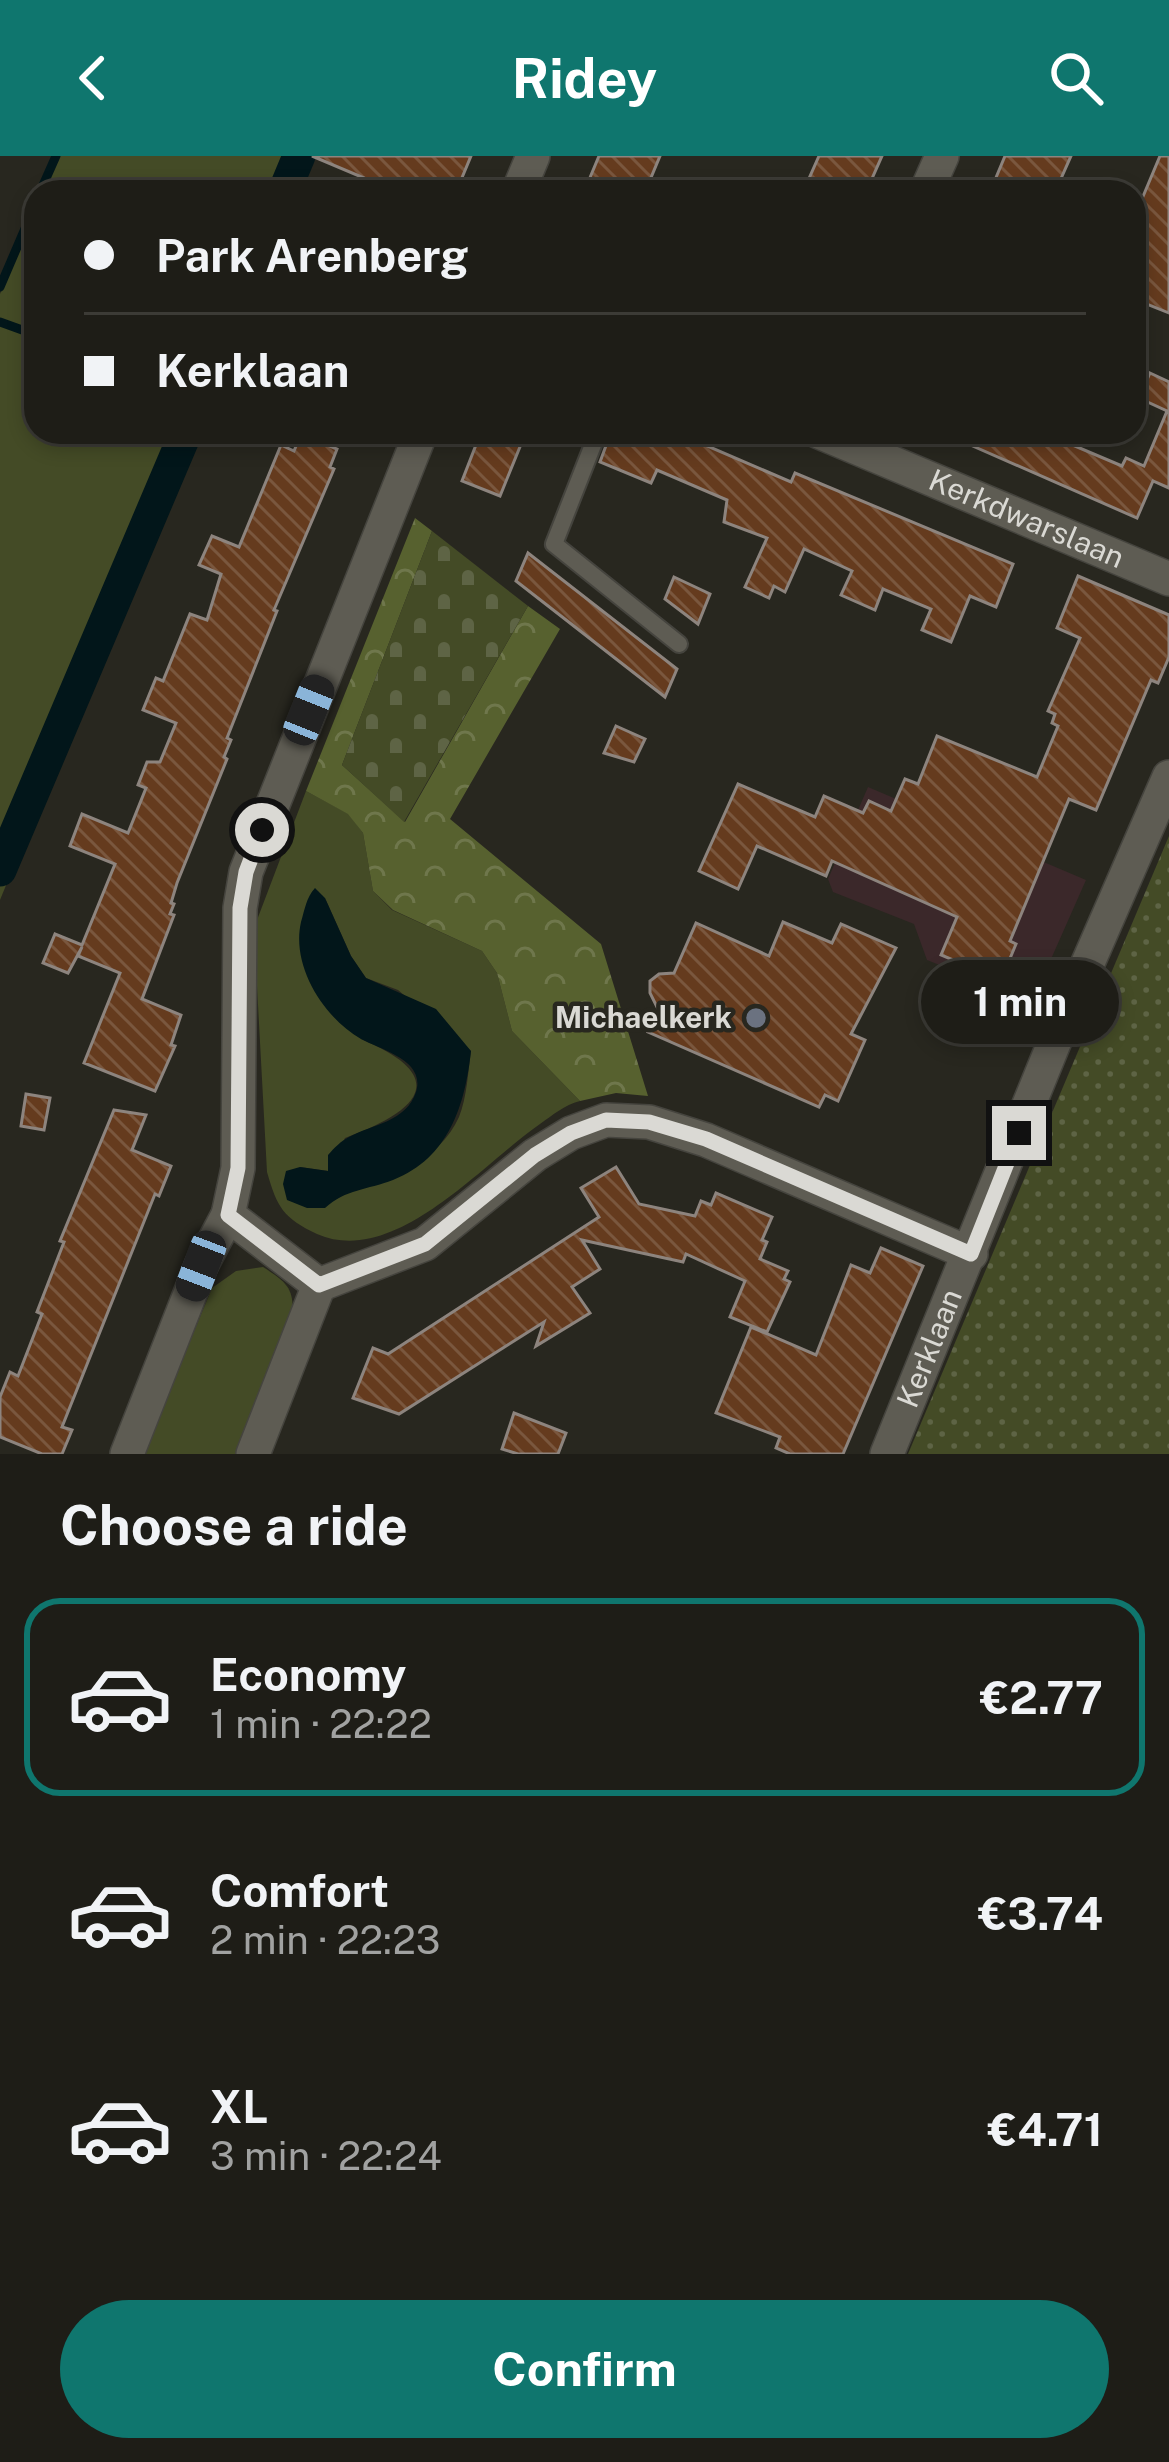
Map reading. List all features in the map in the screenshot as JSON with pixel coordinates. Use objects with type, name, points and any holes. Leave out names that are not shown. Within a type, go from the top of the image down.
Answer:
[{"type":"street","points":[[127,1454],[201,1266],[228,1215],[238,1168],[240,908],[246,872],[416,444]]},
{"type":"street","name":"Kerkdwarslaan","points":[[848,444],[1169,579]]},
{"type":"street","name":"Kerklaan","points":[[887,1454],[1067,1011],[1169,777]]},
{"type":"street","points":[[253,1454],[319,1285],[425,1244],[535,1155],[571,1133],[606,1120],[649,1122],[706,1139],[971,1254]]},
{"type":"street","points":[[228,1215],[319,1285]]},
{"type":"lane","points":[[593,444],[554,544],[680,644]]},
{"type":"shaded area","points":[[868,787],[1086,880],[1032,1002],[927,960],[914,924],[833,892],[828,879]]},
{"type":"shaded area","points":[[315,888],[325,898],[366,978],[436,1009],[471,1051],[451,1128],[428,1158],[393,1180],[349,1193],[325,1208],[307,1208],[287,1200],[286,1171],[300,1167],[328,1171],[328,1155],[335,1147],[405,1110],[417,1081],[408,1064],[334,1018],[313,989],[299,939],[306,904]]},
{"type":"green space","points":[[59,156],[305,156],[295,180],[49,180]]},
{"type":"green space","points":[[24,238],[24,444],[187,444],[0,900],[0,294]]},
{"type":"green space","points":[[415,518],[432,531],[342,765],[405,822],[528,606],[560,629],[450,819],[601,944],[648,1096],[616,1093],[580,1101],[512,1031],[497,973],[482,951],[393,910],[373,891],[363,833],[348,814],[306,791]]},
{"type":"green space","points":[[432,531],[528,606],[404,822],[342,765]]},
{"type":"green space","points":[[306,791],[349,814],[363,833],[373,891],[392,910],[482,951],[497,973],[512,1031],[580,1101],[554,1114],[406,1225],[376,1237],[346,1241],[306,1228],[283,1210],[267,1172],[257,920]],"holes":[[[325,898],[366,978],[398,990],[471,1051],[462,1109],[439,1146],[410,1168],[342,1193],[300,1167],[328,1171],[345,1138],[406,1106],[416,1081],[408,1067],[390,1053],[361,1039]]]},
{"type":"green space","points":[[1169,836],[1169,1454],[908,1454]]},
{"type":"green space","points":[[263,1267],[288,1288],[292,1320],[242,1454],[143,1454],[212,1288],[236,1271]]},
{"type":"building","points":[[312,156],[471,156],[461,180],[369,180]]},
{"type":"building","points":[[599,156],[660,156],[650,180],[589,180]]},
{"type":"building","points":[[819,156],[882,156],[871,180],[808,180]]},
{"type":"building","points":[[1005,156],[1071,156],[1060,180],[995,180]]},
{"type":"building","points":[[1160,156],[1169,156],[1169,313],[1146,304],[1146,189]]},
{"type":"building","points":[[1150,373],[1169,382],[1169,488],[1153,481],[1137,518],[968,444],[1070,444],[1122,466],[1126,458],[1144,466],[1167,411],[1146,401]]},
{"type":"building","points":[[297,444],[337,449],[330,467],[334,469],[274,610],[227,738],[231,740],[227,759],[177,883],[171,903],[170,914],[174,915],[142,999],[181,1015],[171,1045],[175,1046],[155,1091],[84,1063],[120,973],[78,956],[82,947],[68,973],[43,963],[55,934],[82,945],[115,864],[70,846],[82,814],[128,833],[146,788],[138,785],[147,762],[160,762],[176,723],[143,710],[156,678],[163,681],[190,614],[207,620],[221,574],[199,565],[212,536],[239,547],[281,445],[294,451]]},
{"type":"building","points":[[476,444],[521,444],[500,496],[462,481]]},
{"type":"building","points":[[607,444],[703,444],[791,482],[795,473],[1013,564],[996,607],[970,596],[951,642],[922,630],[931,609],[883,589],[875,610],[841,595],[852,571],[804,549],[785,592],[774,586],[769,598],[745,587],[767,538],[724,522],[727,500],[657,470],[651,483],[600,462]]},
{"type":"building","points":[[528,553],[677,669],[665,697],[516,581]]},
{"type":"building","points":[[1078,576],[1169,615],[1169,657],[1158,683],[1151,680],[1096,810],[1069,799],[1010,941],[1016,944],[1001,980],[941,955],[957,917],[832,861],[826,876],[757,846],[738,889],[699,871],[738,784],[815,817],[824,796],[863,813],[869,801],[891,811],[905,779],[918,784],[937,736],[1037,777],[1058,726],[1052,723],[1055,714],[1048,711],[1080,638],[1057,628]]},
{"type":"building","points":[[674,577],[710,594],[698,624],[665,599]]},
{"type":"building","points":[[616,726],[645,739],[634,762],[604,753]]},
{"type":"building","name":"Michaelkerk","points":[[783,922],[832,943],[841,924],[896,948],[851,1034],[865,1040],[838,1101],[825,1095],[819,1107],[648,1032],[658,1009],[650,981],[659,974],[674,973],[696,923],[769,956]]},
{"type":"building","points":[[26,1094],[50,1098],[44,1130],[21,1126]]},
{"type":"building","points":[[114,1110],[146,1115],[132,1150],[171,1166],[159,1196],[155,1194],[62,1427],[72,1430],[62,1454],[42,1454],[0,1437],[0,1397],[10,1372],[18,1376],[42,1314],[37,1312],[64,1242],[60,1241]]},
{"type":"building","points":[[616,1167],[639,1204],[695,1216],[701,1201],[711,1205],[716,1193],[772,1217],[760,1259],[788,1271],[784,1279],[790,1282],[767,1332],[730,1317],[745,1281],[686,1254],[683,1262],[582,1240],[600,1269],[572,1287],[590,1313],[536,1346],[544,1322],[399,1414],[353,1398],[373,1348],[388,1354],[599,1217],[581,1188]]},
{"type":"building","points":[[881,1248],[923,1266],[843,1454],[790,1454],[776,1448],[780,1437],[716,1413],[751,1327],[816,1355],[851,1265],[870,1273]]},
{"type":"building","points":[[514,1413],[566,1433],[558,1454],[502,1449]]},
{"type":"waterway","points":[[45,180],[56,156]]},
{"type":"waterway","points":[[289,180],[299,156]]},
{"type":"waterway","points":[[0,287],[24,231]]},
{"type":"waterway","points":[[0,322],[24,331]]},
{"type":"waterway","points":[[0,870],[181,444]]},
{"type":"place","name":"Michaelkerk","points":[[756,1018]]},
{"type":"route","points":[[262,830],[246,872],[240,908],[238,1168],[228,1215],[319,1285],[425,1244],[535,1155],[571,1133],[606,1120],[649,1122],[706,1139],[971,1254],[1019,1133]]}]
